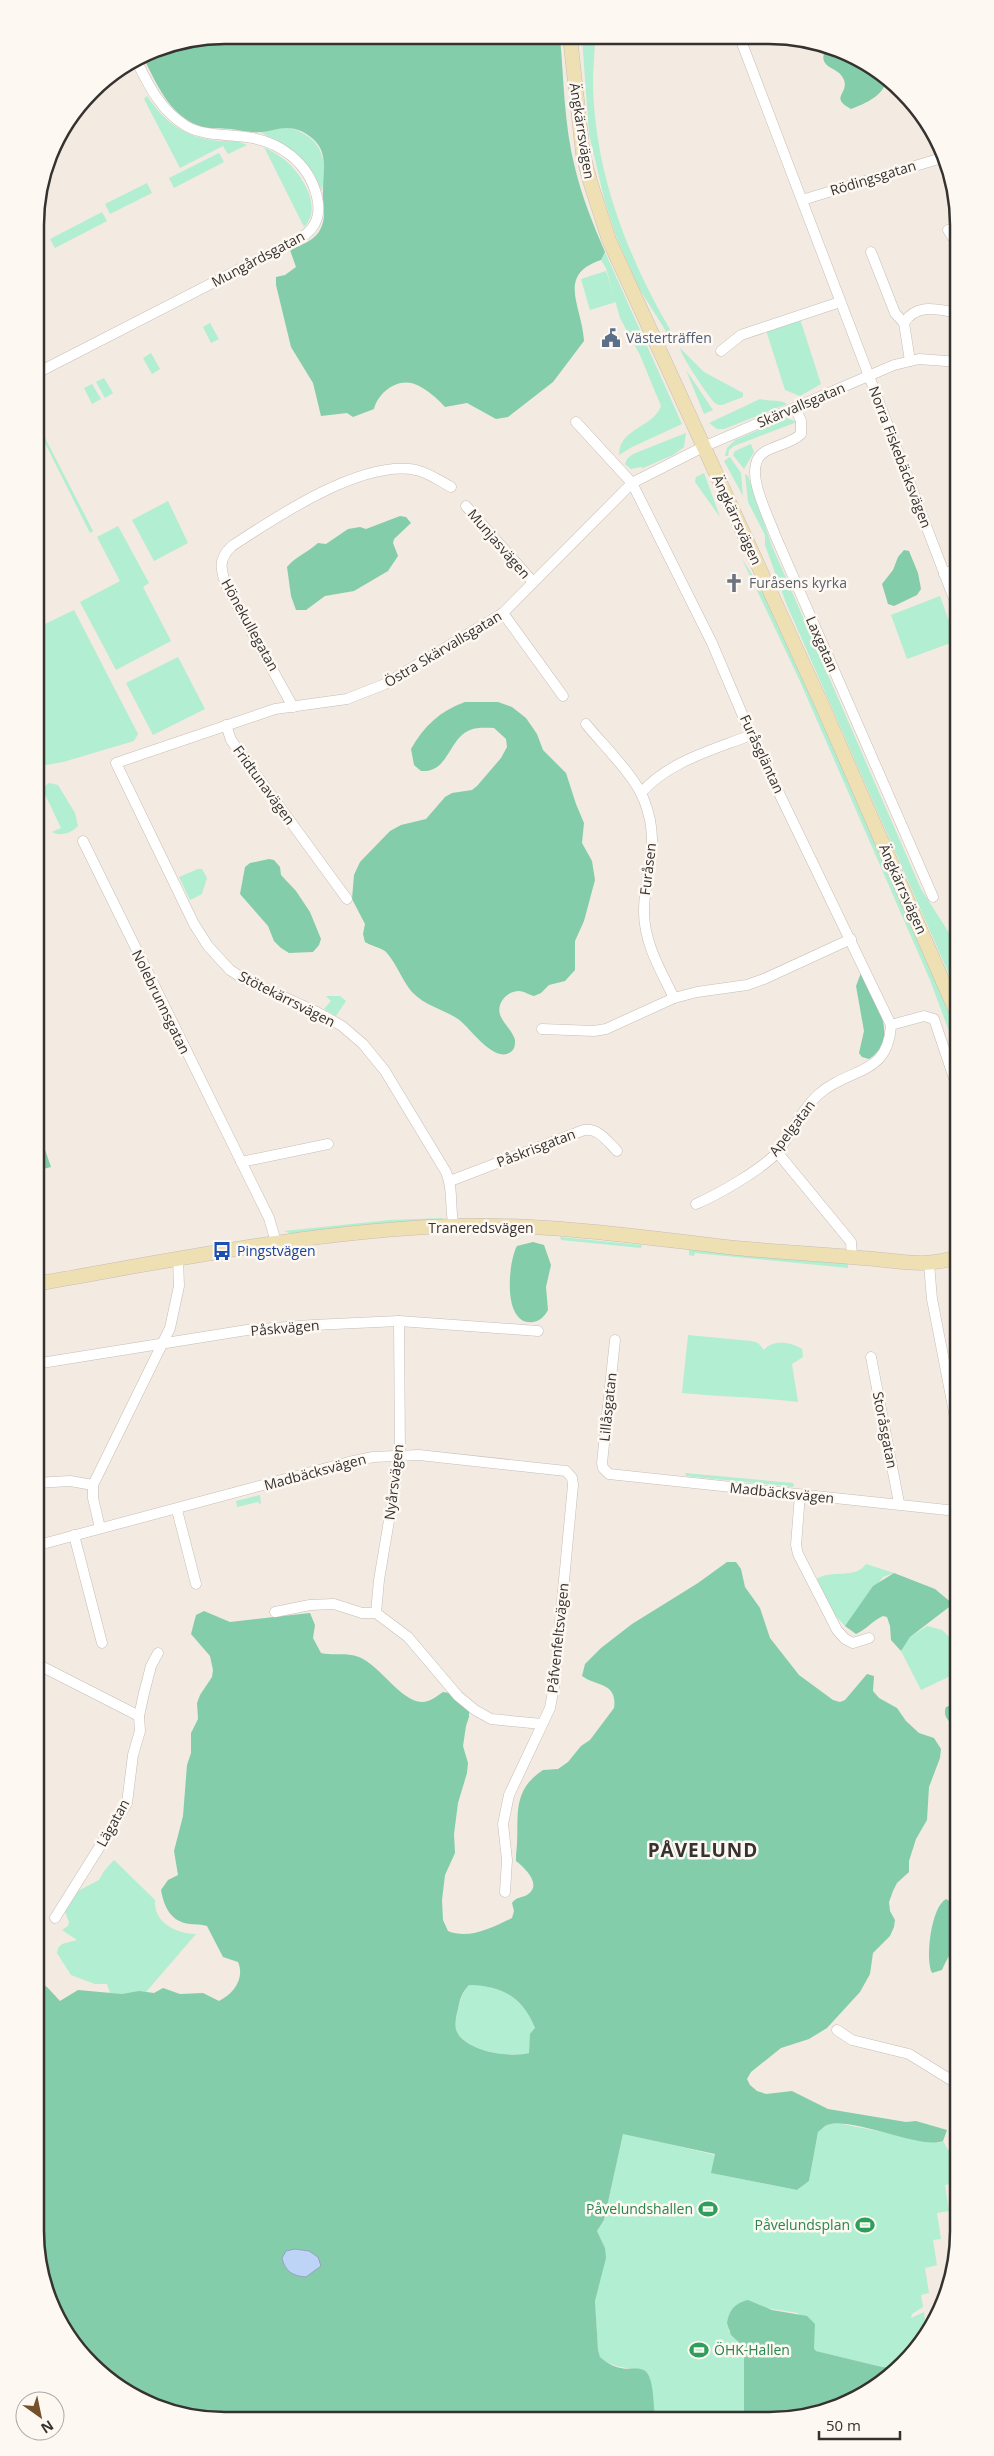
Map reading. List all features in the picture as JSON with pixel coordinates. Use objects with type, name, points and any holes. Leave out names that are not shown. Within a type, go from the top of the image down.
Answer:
[{"type":"street","name":"Ängkärrsvägen","points":[[571,44],[583,154],[598,210],[703,447],[823,707],[950,997]]},
{"type":"street","name":"Norra Fiskebäcksvägen","points":[[742,44],[950,589]]},
{"type":"street","name":"Mungårdsgatan","points":[[44,369],[302,237],[310,231],[318,216],[319,208],[313,185],[308,175],[295,159],[278,146],[265,140],[208,134],[188,127],[164,108],[139,65]]},
{"type":"street","name":"Rödingsgatan","points":[[802,200],[937,159]]},
{"type":"street","points":[[872,252],[895,313],[904,323],[910,361]]},
{"type":"street","points":[[722,351],[735,337],[840,302]]},
{"type":"street","points":[[904,323],[911,314],[921,309],[935,308],[950,311]]},
{"type":"street","name":"Skärvallsgatan","points":[[703,447],[869,376],[910,361],[950,362]]},
{"type":"street","name":"Laxgatan","points":[[796,408],[801,422],[801,434],[759,456],[754,466],[755,478],[775,535],[933,897]]},
{"type":"street","points":[[576,422],[632,483]]},
{"type":"street","name":"Östra Skärvallsgatan","points":[[293,707],[346,699],[374,690],[503,613],[632,483],[703,447]]},
{"type":"street","name":"Hönekullegatan","points":[[293,707],[227,587],[220,566],[224,553],[301,502],[374,473],[398,468],[417,470],[450,487]]},
{"type":"street","name":"Furåsgläntan","points":[[632,483],[725,671],[751,735],[891,1025]]},
{"type":"street","name":"Munjasvägen","points":[[466,506],[533,582]]},
{"type":"street","points":[[944,574],[950,572]]},
{"type":"street","points":[[503,613],[563,696]]},
{"type":"street","points":[[226,726],[275,709],[293,707]]},
{"type":"street","name":"Furåsen","points":[[586,724],[641,793],[653,838],[653,854],[644,912],[646,934],[674,998]]},
{"type":"street","name":"Fridtunavägen","points":[[226,726],[231,740],[347,899]]},
{"type":"street","name":"Stötekärrsvägen","points":[[226,726],[116,763],[194,924],[208,946],[230,970],[244,979],[317,1012],[342,1026],[363,1044],[392,1082],[450,1181],[451,1215],[454,1226]]},
{"type":"street","points":[[641,793],[651,781],[675,766],[751,735]]},
{"type":"street","name":"Nolebrunnsgatan","points":[[83,841],[269,1218],[276,1242]]},
{"type":"street","points":[[542,1029],[594,1031],[606,1029],[674,998],[697,992],[747,985],[764,979],[851,939]]},
{"type":"street","points":[[891,1025],[924,1016],[934,1019],[950,1066]]},
{"type":"street","name":"Apelgatan","points":[[696,1204],[735,1184],[777,1152],[812,1101],[821,1092],[839,1080],[865,1070],[880,1059],[888,1043],[891,1025]]},
{"type":"street","name":"Påskrisgatan","points":[[450,1181],[584,1130],[601,1134],[617,1151]]},
{"type":"street","points":[[240,1162],[328,1144]]},
{"type":"street","points":[[777,1152],[846,1235],[852,1246],[852,1257]]},
{"type":"street","name":"Traneredsvägen","points":[[44,1282],[276,1242],[341,1234],[454,1226],[553,1229],[929,1264],[950,1258]]},
{"type":"street","points":[[100,1528],[93,1498],[93,1485],[170,1328],[179,1286],[178,1259]]},
{"type":"street","points":[[929,1264],[932,1299],[950,1392]]},
{"type":"street","name":"Påskvägen","points":[[44,1363],[247,1330],[399,1321],[538,1331]]},
{"type":"street","name":"Nyårsvägen","points":[[376,1613],[379,1580],[400,1455],[399,1321]]},
{"type":"street","name":"Lillåsgatan","points":[[606,1472],[602,1463],[615,1340]]},
{"type":"street","name":"Storåsgatan","points":[[871,1357],[899,1503]]},
{"type":"street","name":"Madbäcksvägen","points":[[44,1543],[177,1510],[349,1462],[400,1455],[419,1455],[558,1469],[566,1472],[572,1478]]},
{"type":"street","name":"Madbäcksvägen","points":[[606,1472],[615,1475],[950,1509]]},
{"type":"street","name":"Påfvenfeltsvägen","points":[[505,1892],[507,1860],[503,1824],[505,1813],[515,1778],[550,1708],[554,1686],[572,1478]]},
{"type":"street","points":[[44,1482],[70,1481],[93,1485]]},
{"type":"street","points":[[800,1495],[796,1545],[805,1571],[837,1630],[844,1639],[853,1643],[869,1638]]},
{"type":"street","points":[[177,1510],[196,1584]]},
{"type":"street","points":[[74,1535],[102,1643]]},
{"type":"street","points":[[275,1612],[310,1605],[334,1604],[362,1613],[376,1613],[408,1637],[462,1701],[474,1710],[491,1718],[542,1724]]},
{"type":"street","name":"Lägatan","points":[[55,1918],[127,1803],[133,1755],[140,1731],[139,1716],[151,1666],[158,1653]]},
{"type":"street","points":[[44,1668],[139,1716]]},
{"type":"street","points":[[837,2030],[852,2040],[909,2054],[950,2079]]},
{"type":"green space","points":[[213,44],[561,44],[566,119],[571,152],[584,200],[605,252],[601,260],[587,266],[579,274],[575,283],[575,293],[584,341],[553,382],[508,417],[496,419],[467,403],[445,407],[432,394],[410,383],[397,384],[390,387],[380,397],[374,409],[353,417],[347,413],[321,416],[313,383],[291,347],[276,285],[276,277],[285,275],[296,267],[290,250],[316,236],[323,223],[324,165],[321,150],[311,137],[296,129],[285,128],[253,132],[206,128],[192,123],[175,110],[156,83],[146,63],[178,50]]},
{"type":"green space","points":[[583,44],[595,44],[593,79],[595,113],[606,180],[628,245],[657,307],[674,336],[672,341],[639,288],[616,236],[604,198],[589,134]]},
{"type":"green space","points":[[827,53],[849,62],[870,74],[884,86],[882,90],[874,98],[851,109],[840,98],[845,85],[844,80],[841,75],[825,63],[823,59],[824,54]]},
{"type":"green space","points":[[147,96],[169,122],[187,133],[197,137],[244,143],[247,145],[228,154],[223,146],[180,168],[144,99]]},
{"type":"green space","points":[[288,127],[308,137],[320,150],[324,168],[322,191],[310,170],[297,155],[281,143],[260,132]]},
{"type":"green space","points":[[264,147],[279,155],[293,168],[309,193],[312,211],[304,227]]},
{"type":"green space","points":[[219,153],[224,162],[174,188],[169,178]]},
{"type":"green space","points":[[147,183],[152,193],[110,214],[105,204]]},
{"type":"green space","points":[[102,212],[107,221],[55,248],[50,239]]},
{"type":"green space","points":[[605,252],[682,424],[619,455],[620,446],[624,439],[651,419],[661,406],[640,355],[620,318],[606,268],[601,260]]},
{"type":"green space","points":[[606,271],[616,302],[590,310],[581,279]]},
{"type":"green space","points":[[800,319],[821,384],[800,396],[785,390],[766,330]]},
{"type":"green space","points":[[210,323],[219,339],[211,343],[203,327]]},
{"type":"green space","points":[[680,348],[704,372],[743,393],[743,397],[722,405],[716,404],[684,358]]},
{"type":"green space","points":[[151,353],[160,369],[152,374],[143,358]]},
{"type":"green space","points":[[686,370],[713,410],[704,414]]},
{"type":"green space","points":[[104,378],[113,393],[105,398],[96,382]]},
{"type":"green space","points":[[92,384],[101,399],[92,404],[84,388]]},
{"type":"green space","points":[[760,399],[787,404],[724,429],[717,429],[709,423]]},
{"type":"green space","points":[[787,418],[797,422],[734,446],[729,450],[728,456],[725,456],[727,448],[735,440]]},
{"type":"green space","points":[[686,433],[684,447],[673,455],[643,468],[631,469],[625,464],[627,459],[633,454]]},
{"type":"green space","points":[[44,436],[93,531],[90,533],[44,441]]},
{"type":"green space","points":[[751,444],[754,452],[744,469],[733,455],[735,451]]},
{"type":"green space","points":[[730,457],[741,473],[743,496],[724,461]]},
{"type":"green space","points":[[704,473],[720,517],[695,482],[696,477]]},
{"type":"green space","points":[[745,474],[748,476],[772,546],[921,889],[950,934],[950,977],[786,603],[765,545],[765,535],[748,502]]},
{"type":"green space","points":[[168,501],[188,543],[154,561],[132,520]]},
{"type":"green space","points":[[400,516],[406,517],[411,523],[394,539],[393,543],[398,556],[388,571],[354,591],[325,596],[306,610],[296,610],[291,596],[287,567],[290,563],[318,543],[326,544],[348,529],[360,527],[366,529]]},
{"type":"green space","points":[[118,526],[149,583],[143,587],[171,641],[116,670],[80,602],[120,581],[97,537]]},
{"type":"green space","points":[[904,550],[909,551],[918,573],[921,589],[917,595],[894,606],[888,604],[882,584],[893,570],[898,557]]},
{"type":"green space","points":[[742,559],[764,593],[788,643],[918,938],[950,1015],[950,1034],[930,980],[799,679]]},
{"type":"green space","points":[[940,596],[950,624],[950,643],[907,659],[891,615]]},
{"type":"green space","points":[[74,610],[138,734],[134,741],[63,762],[44,765],[44,625]]},
{"type":"green space","points":[[178,657],[205,709],[153,735],[126,683]]},
{"type":"green space","points":[[465,702],[498,702],[512,707],[526,718],[537,734],[543,750],[566,773],[584,823],[582,843],[592,861],[595,880],[584,921],[575,941],[575,970],[565,981],[549,985],[541,993],[534,996],[521,991],[510,993],[503,1000],[499,1008],[501,1017],[515,1040],[513,1050],[505,1054],[491,1050],[458,1019],[428,1004],[412,992],[385,951],[365,942],[363,934],[365,924],[352,899],[354,875],[360,862],[390,831],[401,825],[426,819],[445,797],[452,793],[472,790],[501,758],[507,747],[506,739],[494,728],[479,728],[463,734],[437,767],[421,771],[414,765],[411,749],[421,734],[434,720],[456,705]]},
{"type":"green space","points":[[49,783],[58,785],[75,813],[78,826],[72,831],[62,834],[52,832],[61,828],[44,792],[44,787]]},
{"type":"green space","points":[[269,859],[274,860],[280,867],[281,875],[296,891],[310,912],[321,939],[313,952],[289,953],[281,948],[274,941],[268,926],[240,894],[245,867],[250,863]]},
{"type":"green space","points":[[202,869],[207,878],[202,894],[190,900],[179,877]]},
{"type":"green space","points":[[861,973],[878,1005],[884,1029],[883,1040],[879,1050],[869,1059],[862,1057],[859,1053],[864,1031],[856,986]]},
{"type":"green space","points":[[326,996],[340,996],[346,1001],[336,1016],[324,1009],[331,1001]]},
{"type":"green space","points":[[44,1147],[51,1167],[44,1169]]},
{"type":"green space","points":[[443,1218],[439,1221],[292,1234],[284,1231],[390,1220]]},
{"type":"green space","points":[[560,1237],[642,1245],[641,1248],[561,1240]]},
{"type":"green space","points":[[533,1242],[544,1245],[551,1265],[546,1287],[548,1310],[542,1318],[533,1322],[523,1321],[516,1314],[510,1292],[510,1278],[511,1265],[517,1246]]},
{"type":"green space","points":[[689,1249],[848,1262],[848,1268],[695,1253],[694,1256],[689,1255]]},
{"type":"green space","points":[[688,1335],[751,1341],[758,1343],[764,1350],[777,1343],[793,1345],[802,1349],[803,1357],[792,1364],[798,1402],[682,1393]]},
{"type":"green space","points":[[685,1473],[793,1483],[794,1485],[793,1487],[695,1477],[686,1476]]},
{"type":"green space","points":[[260,1495],[261,1505],[258,1502],[237,1507],[236,1501]]},
{"type":"green space","points":[[727,1562],[736,1562],[741,1569],[745,1587],[760,1608],[770,1638],[799,1675],[833,1700],[840,1702],[845,1700],[867,1674],[874,1676],[873,1691],[879,1698],[897,1708],[906,1721],[919,1733],[934,1738],[941,1749],[940,1758],[929,1787],[927,1820],[916,1839],[909,1861],[909,1872],[897,1883],[889,1902],[890,1911],[895,1920],[894,1927],[890,1936],[873,1953],[870,1974],[860,1992],[827,2028],[809,2039],[781,2048],[751,2072],[747,2079],[750,2085],[757,2091],[766,2094],[792,2091],[828,2109],[906,2122],[916,2121],[947,2130],[943,2141],[933,2143],[919,2141],[869,2128],[839,2123],[827,2125],[818,2132],[809,2181],[797,2190],[711,2173],[715,2154],[623,2134],[604,2220],[597,2231],[605,2248],[606,2258],[595,2301],[598,2350],[600,2357],[612,2365],[625,2369],[640,2369],[646,2372],[652,2385],[655,2412],[213,2412],[167,2403],[145,2394],[124,2382],[97,2359],[74,2332],[62,2311],[53,2289],[47,2266],[44,2243],[44,1985],[60,2001],[78,1990],[122,1994],[139,1991],[154,1993],[163,1988],[180,1994],[203,1993],[219,2001],[237,1985],[240,1974],[238,1962],[223,1957],[207,1926],[183,1923],[173,1917],[166,1908],[161,1890],[168,1880],[178,1875],[174,1851],[183,1816],[187,1765],[191,1753],[191,1733],[198,1719],[197,1703],[212,1677],[213,1670],[210,1656],[191,1634],[196,1615],[204,1611],[230,1622],[310,1613],[315,1625],[313,1638],[321,1653],[349,1655],[367,1661],[398,1690],[414,1700],[425,1702],[443,1692],[450,1693],[469,1712],[463,1746],[468,1763],[467,1773],[458,1803],[454,1834],[455,1853],[445,1875],[442,1900],[443,1920],[448,1931],[464,1934],[481,1931],[512,1918],[514,1911],[512,1903],[531,1891],[533,1882],[531,1877],[516,1861],[520,1798],[532,1779],[543,1770],[558,1769],[568,1762],[581,1746],[590,1740],[614,1708],[613,1693],[609,1689],[582,1676],[585,1664],[601,1648],[632,1624],[698,1583]],"holes":[[[469,1985],[492,1988],[510,1995],[524,2008],[530,2017],[535,2028],[530,2034],[529,2053],[512,2055],[479,2049],[462,2039],[457,2032],[456,2018],[460,2002],[463,1993]]]},
{"type":"green space","points":[[866,1564],[894,1573],[883,1577],[845,1626],[833,1613],[816,1583],[818,1578],[850,1573],[862,1569]]},
{"type":"green space","points":[[894,1573],[935,1589],[950,1602],[950,1606],[910,1637],[901,1651],[891,1640],[887,1617],[879,1618],[856,1634],[845,1626],[873,1586]]},
{"type":"green space","points":[[927,1626],[942,1630],[950,1638],[950,1676],[921,1690],[901,1651],[910,1637]]},
{"type":"green space","points":[[950,1705],[950,1722],[945,1714],[946,1707]]},
{"type":"green space","points":[[114,1860],[155,1900],[155,1908],[158,1915],[167,1925],[181,1932],[196,1934],[146,1992],[110,1993],[107,1984],[95,1984],[71,1975],[57,1953],[58,1948],[62,1944],[77,1940],[62,1930],[68,1926],[69,1922],[64,1909],[72,1894],[99,1880]]},
{"type":"green space","points":[[946,1899],[950,1902],[950,1954],[942,1970],[932,1973],[929,1946],[933,1922],[941,1904]]},
{"type":"green space","points":[[469,1985],[501,1991],[510,1995],[524,2008],[535,2028],[529,2045],[530,2053],[512,2055],[490,2052],[479,2049],[462,2039],[456,2030],[455,2024],[462,1996]]},
{"type":"green space","points":[[828,2124],[842,2124],[939,2143],[943,2141],[948,2150],[950,2149],[950,2184],[945,2185],[949,2211],[937,2213],[941,2239],[933,2240],[937,2265],[925,2268],[929,2293],[921,2295],[923,2307],[912,2314],[911,2318],[924,2312],[925,2320],[927,2320],[926,2322],[897,2359],[888,2367],[882,2367],[816,2351],[798,2313],[766,2308],[728,2330],[744,2347],[744,2412],[655,2412],[649,2376],[644,2371],[611,2364],[600,2357],[598,2351],[595,2301],[605,2248],[597,2231],[604,2220],[623,2133],[715,2155],[712,2173],[797,2190],[809,2181],[818,2132]]},
{"type":"green space","points":[[748,2300],[772,2310],[807,2316],[815,2324],[814,2348],[816,2351],[888,2367],[860,2388],[827,2403],[793,2411],[744,2412],[744,2347],[731,2335],[727,2323],[729,2314],[740,2303]]},
{"type":"water","points":[[295,2249],[309,2251],[318,2257],[321,2266],[306,2277],[290,2272],[282,2258],[286,2251]]},
{"type":"place","name":"Västerträffen","points":[[611,338]]},
{"type":"place","name":"Furåsens kyrka","points":[[734,583]]},
{"type":"place","name":"Pingstvägen","points":[[222,1251]]},
{"type":"place","name":"Påvelundshallen","points":[[708,2209]]},
{"type":"place","name":"Påvelundsplan","points":[[865,2225]]},
{"type":"place","name":"ÖHK-Hallen","points":[[699,2350]]},
{"type":"district","name":"PÅVELUND","points":[[703,1850]]}]
